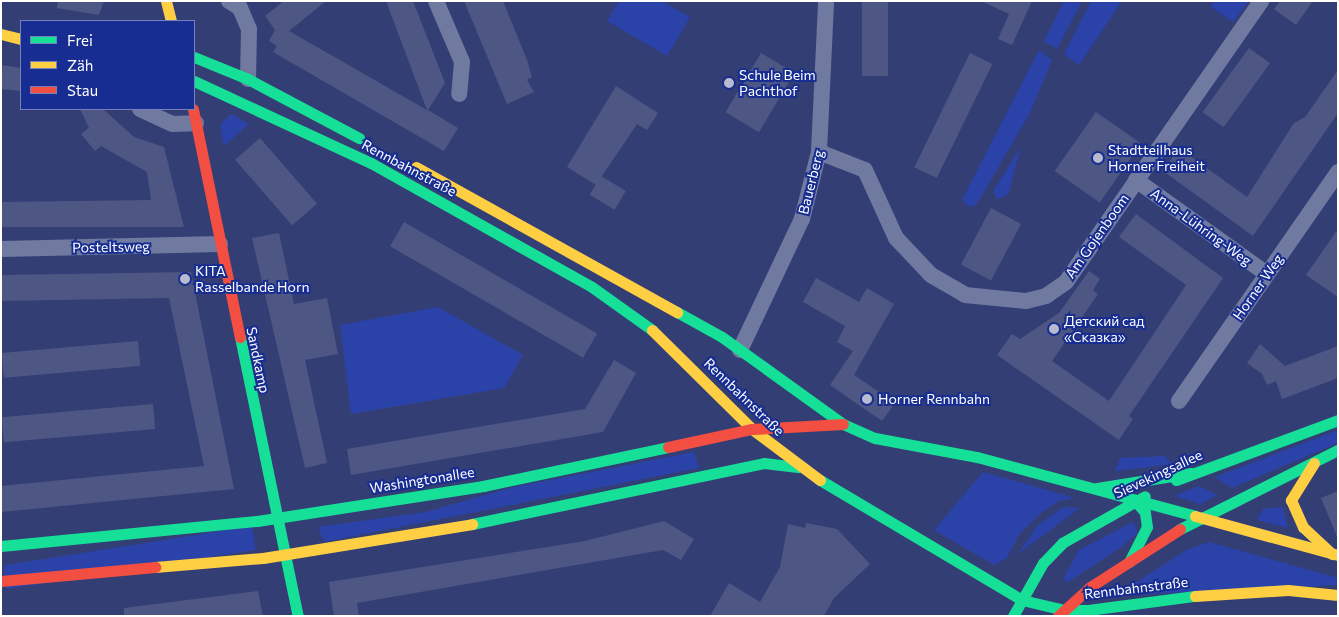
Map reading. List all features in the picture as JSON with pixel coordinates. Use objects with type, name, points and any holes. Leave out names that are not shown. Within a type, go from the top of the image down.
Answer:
[{"type":"main road","points":[[166,1],[171,20]]},
{"type":"main road","points":[[1,34],[20,34]]},
{"type":"main road","points":[[1,34],[20,38]]},
{"type":"main road","name":"Rennbahnstraße","points":[[195,57],[248,79],[372,144]]},
{"type":"main road","name":"Rennbahnstraße","points":[[195,81],[243,100],[371,164],[592,287],[646,325],[702,375],[752,429],[797,466],[1022,600],[1061,613],[1115,608],[1211,594],[1288,590],[1338,595]]},
{"type":"main road","name":"Sandkamp","points":[[194,116],[298,616]]},
{"type":"main road","name":"Rennbahnstraße","points":[[407,163],[740,350],[787,388],[843,424],[875,438],[977,457],[1335,554]]},
{"type":"main road","name":"Sievekingsallee","points":[[1013,616],[1043,563],[1062,543],[1135,501],[1191,473],[1338,420]]},
{"type":"main road","name":"Washingtonallee","points":[[1,546],[278,518],[483,486],[752,429],[799,423],[843,424]]},
{"type":"main road","points":[[1061,613],[1129,562],[1197,518],[1338,450]]},
{"type":"main road","points":[[1318,458],[1291,500],[1303,527],[1335,554]]},
{"type":"main road","points":[[1,581],[285,554],[499,519],[764,463],[797,466]]},
{"type":"main road","points":[[1097,489],[1191,473]]},
{"type":"main road","points":[[1129,562],[1147,527],[1145,512],[1135,501]]},
{"type":"street","points":[[436,1],[462,62],[459,94]]},
{"type":"street","name":"Bauerberg","points":[[740,350],[802,219],[819,152],[826,1]]},
{"type":"street","name":"Am Gojenboom","points":[[819,152],[865,170],[896,238],[931,275],[965,295],[1026,301],[1046,296],[1066,282],[1261,1]]},
{"type":"street","points":[[239,3],[249,29],[248,79]]},
{"type":"street","points":[[142,110],[172,124],[194,116]]},
{"type":"street","name":"Horner Weg","points":[[1179,402],[1338,172]]},
{"type":"street","name":"Anna-Lühring-Weg","points":[[1136,180],[1267,274]]},
{"type":"street","name":"Posteltsweg","points":[[1,250],[220,244]]},
{"type":"shaded area","points":[[619,1],[662,1],[690,17],[667,56],[607,21]]},
{"type":"shaded area","points":[[1064,1],[1082,1],[1057,49],[1044,41]]},
{"type":"shaded area","points":[[1091,1],[1122,1],[1079,65],[1064,54]]},
{"type":"shaded area","points":[[1214,1],[1249,1],[1233,22],[1211,7]]},
{"type":"shaded area","points":[[1039,50],[1052,60],[1029,115],[976,205],[969,207],[962,200]]},
{"type":"shaded area","points":[[231,114],[249,124],[224,146],[220,125]]},
{"type":"shaded area","points":[[1021,147],[1008,195],[997,199],[993,191]]},
{"type":"shaded area","points":[[438,307],[523,355],[504,388],[351,414],[340,325]]},
{"type":"shaded area","points":[[1338,430],[1338,443],[1232,488],[1215,477]]},
{"type":"shaded area","points":[[694,452],[699,468],[324,542],[318,527],[425,512],[514,487]]},
{"type":"shaded area","points":[[1165,456],[1172,464],[1115,471],[1120,458]]},
{"type":"shaded area","points":[[983,472],[1075,498],[1059,501],[1041,513],[1020,533],[1007,558],[994,565],[934,530]]},
{"type":"shaded area","points":[[1199,486],[1217,495],[1200,504],[1174,496]]},
{"type":"shaded area","points":[[1063,507],[1080,508],[1018,554],[1037,526]]},
{"type":"shaded area","points":[[1283,507],[1288,528],[1257,520],[1263,509]]},
{"type":"shaded area","points":[[1133,522],[1138,533],[1120,548],[1068,582],[1063,579],[1079,550]]},
{"type":"shaded area","points":[[252,526],[256,550],[7,589],[3,565]]},
{"type":"shaded area","points":[[1209,542],[1338,578],[1338,585],[1131,595],[1134,584],[1188,549]]},
{"type":"building","points":[[58,1],[104,1],[99,15],[57,8]]},
{"type":"building","points":[[284,1],[326,1],[289,31],[427,110],[386,1],[413,1],[445,83],[428,110],[458,128],[444,151],[273,52],[277,46],[269,41],[275,30],[265,16]]},
{"type":"building","points":[[464,1],[503,1],[527,60],[532,77],[527,80],[534,92],[507,104]]},
{"type":"building","points":[[862,1],[888,1],[888,76],[862,76]]},
{"type":"building","points":[[981,1],[1032,1],[1012,45],[998,39],[1009,14]]},
{"type":"building","points":[[1280,1],[1313,1],[1296,25],[1274,9]]},
{"type":"building","points":[[1249,48],[1270,63],[1224,127],[1203,112]]},
{"type":"building","points":[[761,53],[794,73],[759,132],[725,112]]},
{"type":"building","points":[[970,53],[992,64],[937,178],[914,167]]},
{"type":"building","points":[[1,65],[20,68],[20,91],[1,89]]},
{"type":"building","points":[[1338,70],[1338,113],[1253,236],[1163,171],[1179,148],[1247,197],[1294,123],[1305,117]]},
{"type":"building","points":[[616,86],[658,113],[647,130],[637,124],[596,185],[567,167]]},
{"type":"building","points":[[80,110],[104,110],[134,137],[164,147],[184,227],[1,227],[1,202],[151,200],[147,172],[101,146],[95,151],[81,134],[89,128]]},
{"type":"building","name":"Stadtteilhaus Horner Freiheit","points":[[1096,112],[1141,144],[1100,203],[1055,171]]},
{"type":"building","points":[[260,138],[317,204],[292,225],[235,160]]},
{"type":"building","points":[[601,176],[626,191],[615,210],[590,195]]},
{"type":"building","points":[[991,208],[1021,224],[991,280],[961,265]]},
{"type":"building","points":[[1136,214],[1223,278],[1129,416],[1133,419],[1119,440],[997,355],[1012,334],[1020,339],[1059,313],[1089,271],[1100,279],[1093,290],[1098,294],[1052,361],[1109,401],[1186,285],[1119,237]]},
{"type":"building","points":[[404,222],[597,334],[583,358],[390,246]]},
{"type":"building","points":[[1338,229],[1338,297],[1306,275]]},
{"type":"building","points":[[279,233],[294,304],[327,298],[338,354],[305,360],[327,463],[305,468],[252,238]]},
{"type":"building","points":[[191,272],[234,489],[1,512],[1,486],[204,466],[169,298],[1,301],[1,275]]},
{"type":"building","points":[[816,278],[859,302],[867,288],[894,304],[854,375],[895,403],[882,421],[830,385],[853,351],[837,342],[845,326],[803,302]]},
{"type":"building","points":[[138,341],[140,366],[4,378],[2,353]]},
{"type":"building","points":[[1260,344],[1285,366],[1338,346],[1338,378],[1282,399],[1276,381],[1267,385],[1262,374],[1247,363]]},
{"type":"building","points":[[614,360],[636,373],[603,432],[351,475],[347,449],[585,409]]},
{"type":"building","points":[[153,404],[155,429],[4,442],[2,417]]},
{"type":"building","points":[[1338,491],[1338,539],[1321,498]]},
{"type":"building","points":[[664,521],[694,539],[681,560],[663,550],[357,603],[359,616],[334,616],[329,582],[585,541]]},
{"type":"building","points":[[806,523],[837,529],[870,564],[834,598],[824,616],[710,616],[729,583],[760,602],[780,567],[788,524],[805,528]]},
{"type":"building","points":[[258,591],[263,616],[124,616],[124,608]]},
{"type":"traffic: fast","points":[[195,57],[248,79],[359,138]]},
{"type":"traffic: fast","points":[[195,81],[371,163],[592,287],[652,330]]},
{"type":"traffic: fast","points":[[677,312],[722,337],[843,424],[875,438],[977,457],[1195,516]]},
{"type":"traffic: fast","points":[[240,337],[298,616]]},
{"type":"traffic: fast","points":[[1176,480],[1338,420]]},
{"type":"traffic: fast","points":[[1,546],[257,521],[483,486],[668,447]]},
{"type":"traffic: fast","points":[[1180,529],[1338,450]]},
{"type":"traffic: fast","points":[[472,524],[764,463],[798,467]]},
{"type":"traffic: fast","points":[[1097,488],[1191,473]]},
{"type":"traffic: fast","points":[[820,480],[1022,600],[1064,610],[1088,610],[1195,596]]},
{"type":"traffic: fast","points":[[1013,616],[1043,563],[1062,543],[1145,496]]},
{"type":"traffic: fast","points":[[1129,562],[1147,527],[1145,512],[1135,501]]},
{"type":"traffic: slow","points":[[166,1],[171,20]]},
{"type":"traffic: slow","points":[[1,34],[20,39]]},
{"type":"traffic: slow","points":[[416,167],[677,312]]},
{"type":"traffic: slow","points":[[652,330],[752,429],[820,480]]},
{"type":"traffic: slow","points":[[1314,463],[1291,500],[1303,527],[1332,554]]},
{"type":"traffic: slow","points":[[1195,516],[1338,555]]},
{"type":"traffic: slow","points":[[155,567],[263,558],[472,524]]},
{"type":"traffic: slow","points":[[1195,596],[1288,590],[1338,595]]},
{"type":"traffic: jam","points":[[193,110],[240,337]]},
{"type":"traffic: jam","points":[[668,447],[752,429],[843,424]]},
{"type":"traffic: jam","points":[[1058,616],[1090,587],[1180,529]]},
{"type":"traffic: jam","points":[[1,581],[155,567]]},
{"type":"place","name":"Schule Beim Pachthof","points":[[729,83]]},
{"type":"place","name":"Stadtteilhaus Horner Freiheit","points":[[1098,158]]},
{"type":"place","name":"KITA Rasselbande Horn","points":[[185,279]]},
{"type":"place","name":"Детский сад «Сказка»","points":[[1054,329]]},
{"type":"place","name":"Horner Rennbahn","points":[[867,399]]}]
